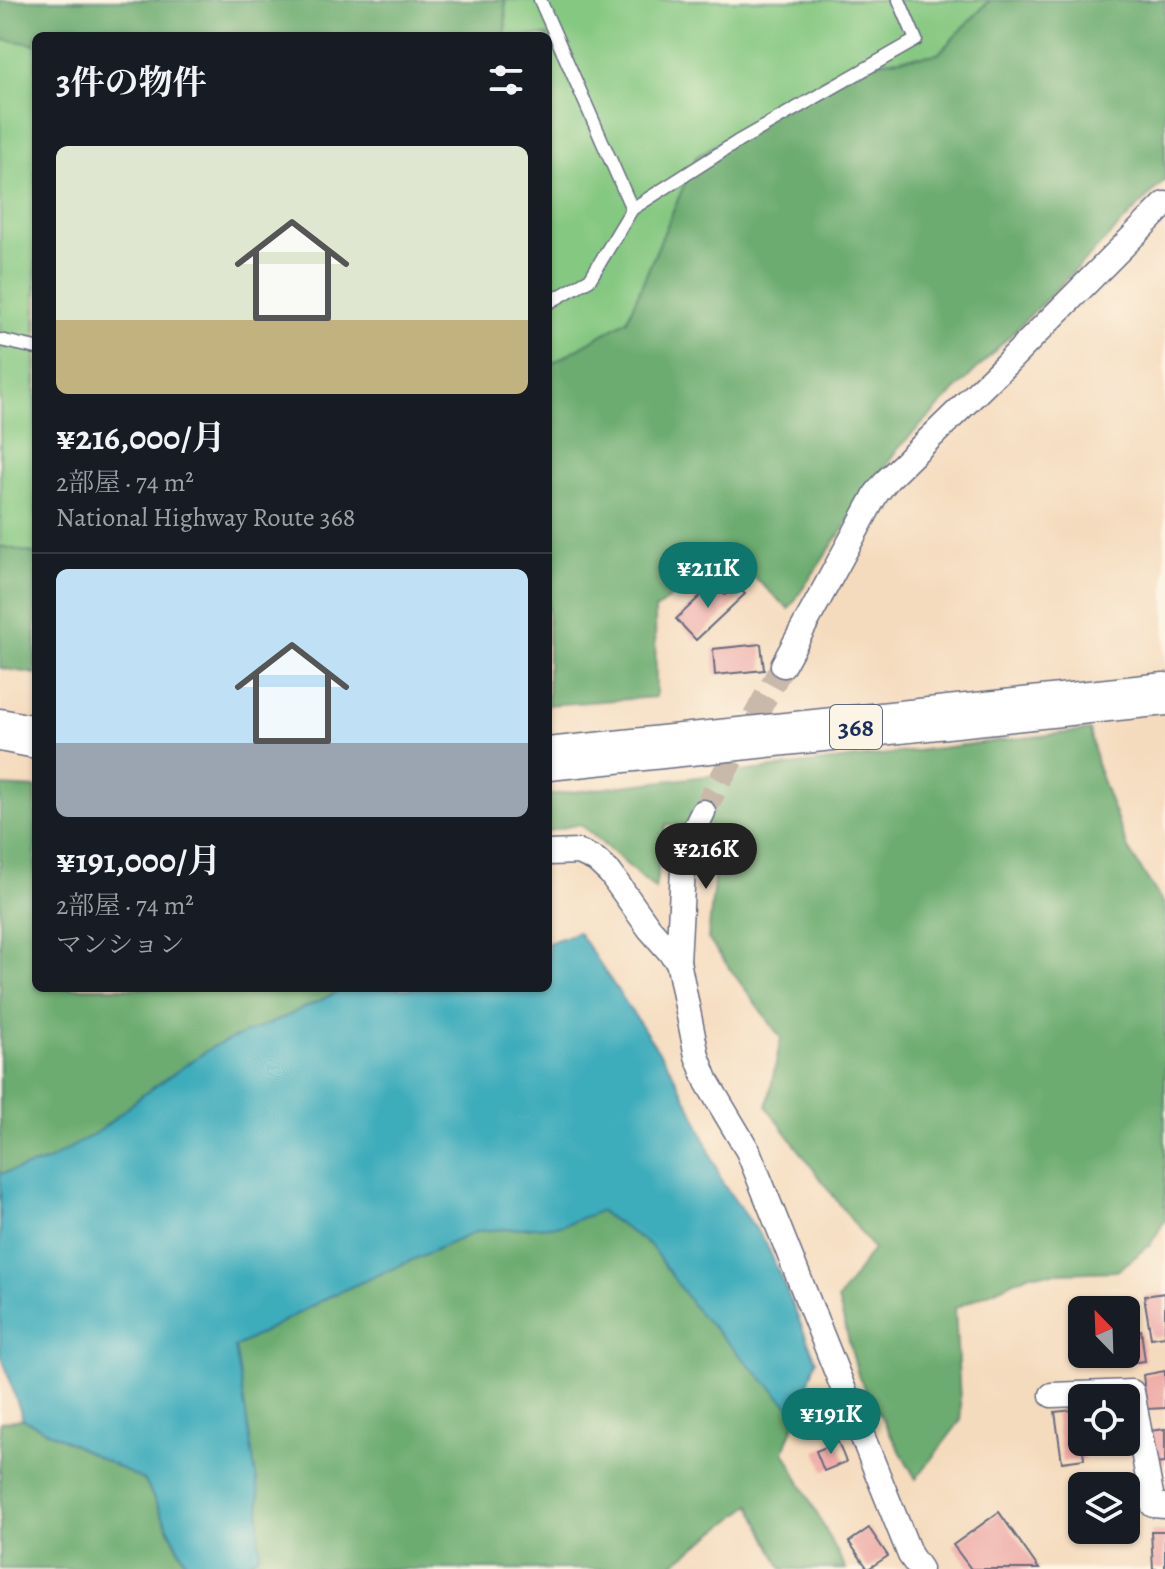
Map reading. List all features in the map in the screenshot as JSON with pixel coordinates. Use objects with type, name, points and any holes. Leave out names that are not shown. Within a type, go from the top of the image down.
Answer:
[{"type":"highway","name":"368","points":[[552,759],[1165,694]]},
{"type":"highway","points":[[0,730],[32,736]]},
{"type":"street","points":[[783,665],[876,494],[888,479],[1165,204]]},
{"type":"street","points":[[703,812],[684,851],[678,961],[697,1056],[707,1082],[748,1151],[910,1555],[920,1569]]},
{"type":"street","points":[[552,853],[579,852],[596,860],[610,873],[649,928],[678,961]]},
{"type":"street","points":[[1052,1395],[1132,1392],[1153,1505],[1165,1506]]},
{"type":"lane","points":[[540,0],[632,209]]},
{"type":"lane","points":[[552,301],[590,279],[632,209],[737,142],[916,40],[899,0]]},
{"type":"lane","points":[[0,340],[32,347]]},
{"type":"green space","points":[[0,0],[505,0],[506,32],[32,32],[32,43],[0,39]]},
{"type":"green space","points":[[505,0],[990,0],[938,54],[846,66],[696,157],[627,320],[552,364],[552,32],[506,32]]},
{"type":"green space","points":[[990,0],[1165,0],[1165,180],[898,448],[789,609],[726,552],[655,610],[656,697],[552,705],[552,364],[627,320],[696,157],[846,66],[938,54]]},
{"type":"green space","points":[[0,39],[32,43],[32,553],[0,546]]},
{"type":"green space","points":[[0,546],[32,553],[32,673],[0,668]]},
{"type":"green space","points":[[1090,730],[1098,769],[1128,849],[1165,906],[1165,1220],[1150,1245],[1117,1271],[1030,1274],[955,1308],[961,1420],[916,1479],[859,1378],[838,1300],[873,1249],[767,1107],[781,1038],[708,939],[719,831],[666,824],[655,889],[580,824],[552,830],[552,795]]},
{"type":"green space","points":[[0,786],[32,788],[32,992],[338,992],[214,1046],[141,1096],[101,1130],[46,1162],[0,1174]]},
{"type":"green space","points":[[599,1211],[650,1245],[697,1310],[798,1415],[784,1451],[846,1569],[782,1569],[751,1505],[666,1569],[240,1569],[259,1553],[235,1347],[330,1296],[478,1231],[563,1225]]},
{"type":"green space","points":[[23,1419],[145,1481],[187,1566],[193,1569],[0,1569],[0,1422]]},
{"type":"water","points":[[578,932],[670,1068],[694,1114],[723,1184],[766,1243],[816,1360],[798,1415],[696,1310],[650,1245],[600,1211],[563,1225],[478,1231],[330,1296],[235,1347],[259,1494],[259,1554],[240,1569],[193,1569],[188,1566],[145,1481],[23,1419],[0,1352],[0,1174],[46,1162],[101,1130],[141,1096],[214,1046],[338,992],[552,992],[552,942]]},
{"type":"building","points":[[713,584],[725,595],[736,585],[745,594],[696,640],[676,619]]},
{"type":"building","points":[[761,644],[764,670],[715,675],[713,649]]},
{"type":"building","points":[[1165,1293],[1165,1336],[1151,1338],[1144,1296]]},
{"type":"building","points":[[1140,1330],[1145,1361],[1140,1362]]},
{"type":"building","points":[[1165,1371],[1165,1408],[1147,1409],[1143,1375]]},
{"type":"building","points":[[1068,1411],[1068,1456],[1084,1456],[1084,1459],[1062,1462],[1055,1412]]},
{"type":"building","points":[[1165,1429],[1165,1463],[1152,1464],[1149,1431]]},
{"type":"building","points":[[838,1442],[846,1462],[824,1471],[816,1451]]},
{"type":"building","points":[[999,1512],[1039,1569],[971,1569],[953,1545]]},
{"type":"building","points":[[869,1528],[888,1556],[868,1569],[849,1542]]},
{"type":"building","points":[[1151,1531],[1165,1531],[1165,1569],[1153,1569]]},
{"type":"tunnel","points":[[703,812],[783,665]]}]
